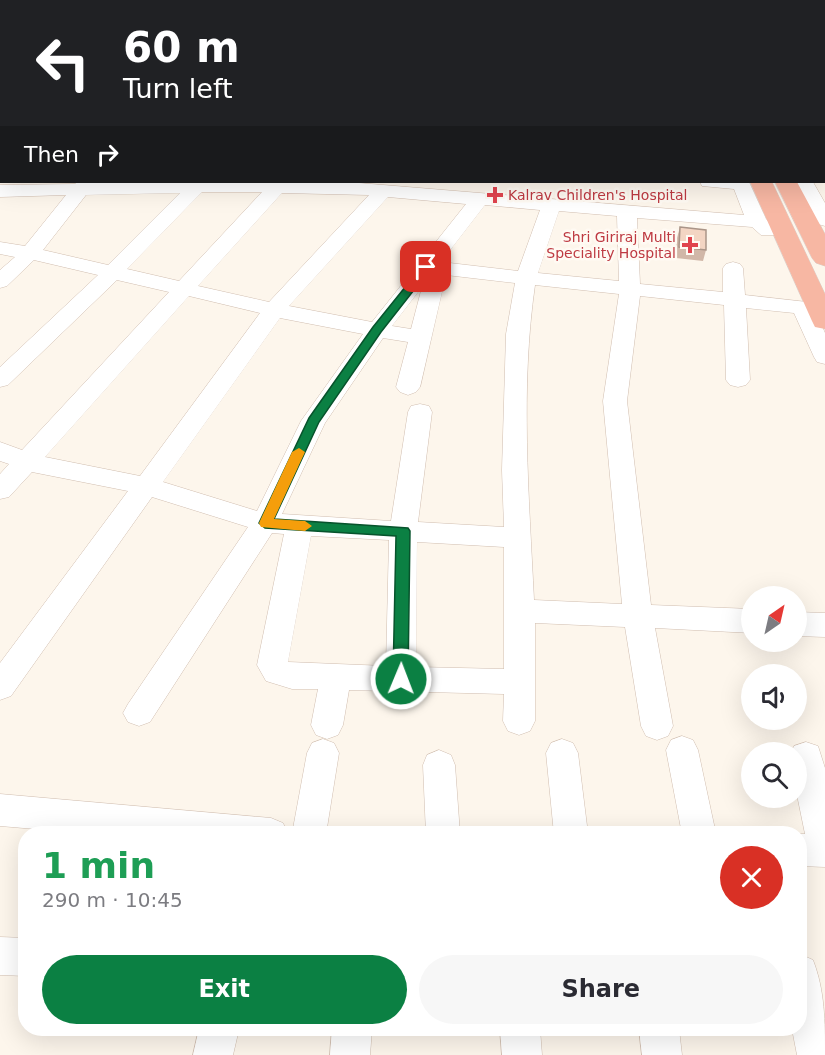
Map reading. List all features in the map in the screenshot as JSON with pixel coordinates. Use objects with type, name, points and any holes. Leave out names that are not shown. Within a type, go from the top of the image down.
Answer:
[{"type":"highway","points":[[787,183],[816,209],[824,250]]},
{"type":"highway","points":[[754,194],[789,247],[815,313]]},
{"type":"street","points":[[713,183],[754,194]]},
{"type":"street","points":[[804,183],[816,209]]},
{"type":"street","points":[[0,191],[83,185],[195,188],[225,184],[383,191],[627,211],[754,194]]},
{"type":"street","points":[[0,282],[30,253],[83,185]]},
{"type":"street","points":[[0,490],[277,187]]},
{"type":"street","points":[[0,380],[113,272],[195,188]]},
{"type":"street","points":[[0,687],[274,310],[383,191]]},
{"type":"street","points":[[139,712],[265,523],[313,421],[377,330],[432,267],[480,199]]},
{"type":"street","points":[[519,721],[520,611],[515,470],[517,334],[526,278],[550,205]]},
{"type":"street","points":[[627,211],[630,289],[615,401],[638,616],[657,726]]},
{"type":"street","points":[[0,248],[274,310],[420,338]]},
{"type":"street","points":[[432,267],[733,300],[815,313],[825,357]]},
{"type":"street","points":[[408,387],[420,338],[432,267]]},
{"type":"street","points":[[734,268],[733,300],[738,381]]},
{"type":"street","points":[[401,679],[403,531],[420,412]]},
{"type":"street","points":[[0,451],[27,462],[146,486],[265,523],[518,538]]},
{"type":"street","points":[[299,525],[272,665],[277,672],[292,676],[519,682]]},
{"type":"street","points":[[520,611],[741,621]]},
{"type":"street","points":[[807,624],[825,625]]},
{"type":"street","points":[[310,826],[336,677]]},
{"type":"street","points":[[682,750],[697,826]]},
{"type":"street","points":[[562,753],[570,826]]},
{"type":"street","points":[[807,761],[825,849],[807,850]]},
{"type":"street","points":[[439,765],[443,826]]},
{"type":"street","points":[[0,810],[181,826]]},
{"type":"street","points":[[0,956],[18,957]]},
{"type":"street","points":[[807,1007],[817,1055]]},
{"type":"street","points":[[213,1055],[217,1036]]},
{"type":"street","points":[[350,1055],[351,1036]]},
{"type":"street","points":[[521,1036],[522,1055]]},
{"type":"street","points":[[659,1036],[662,1055]]},
{"type":"building","points":[[680,227],[706,230],[706,250],[679,247]]},
{"type":"slow traffic","points":[[299,452],[265,523],[305,526]]},
{"type":"place","name":"Kalrav Children's Hospital","points":[[495,195]]},
{"type":"place","name":"Shri Giriraj Multi Speciality Hospital","points":[[690,245]]},
{"type":"route","points":[[401,679],[403,531],[265,523],[313,421],[377,330],[426,267]]}]
